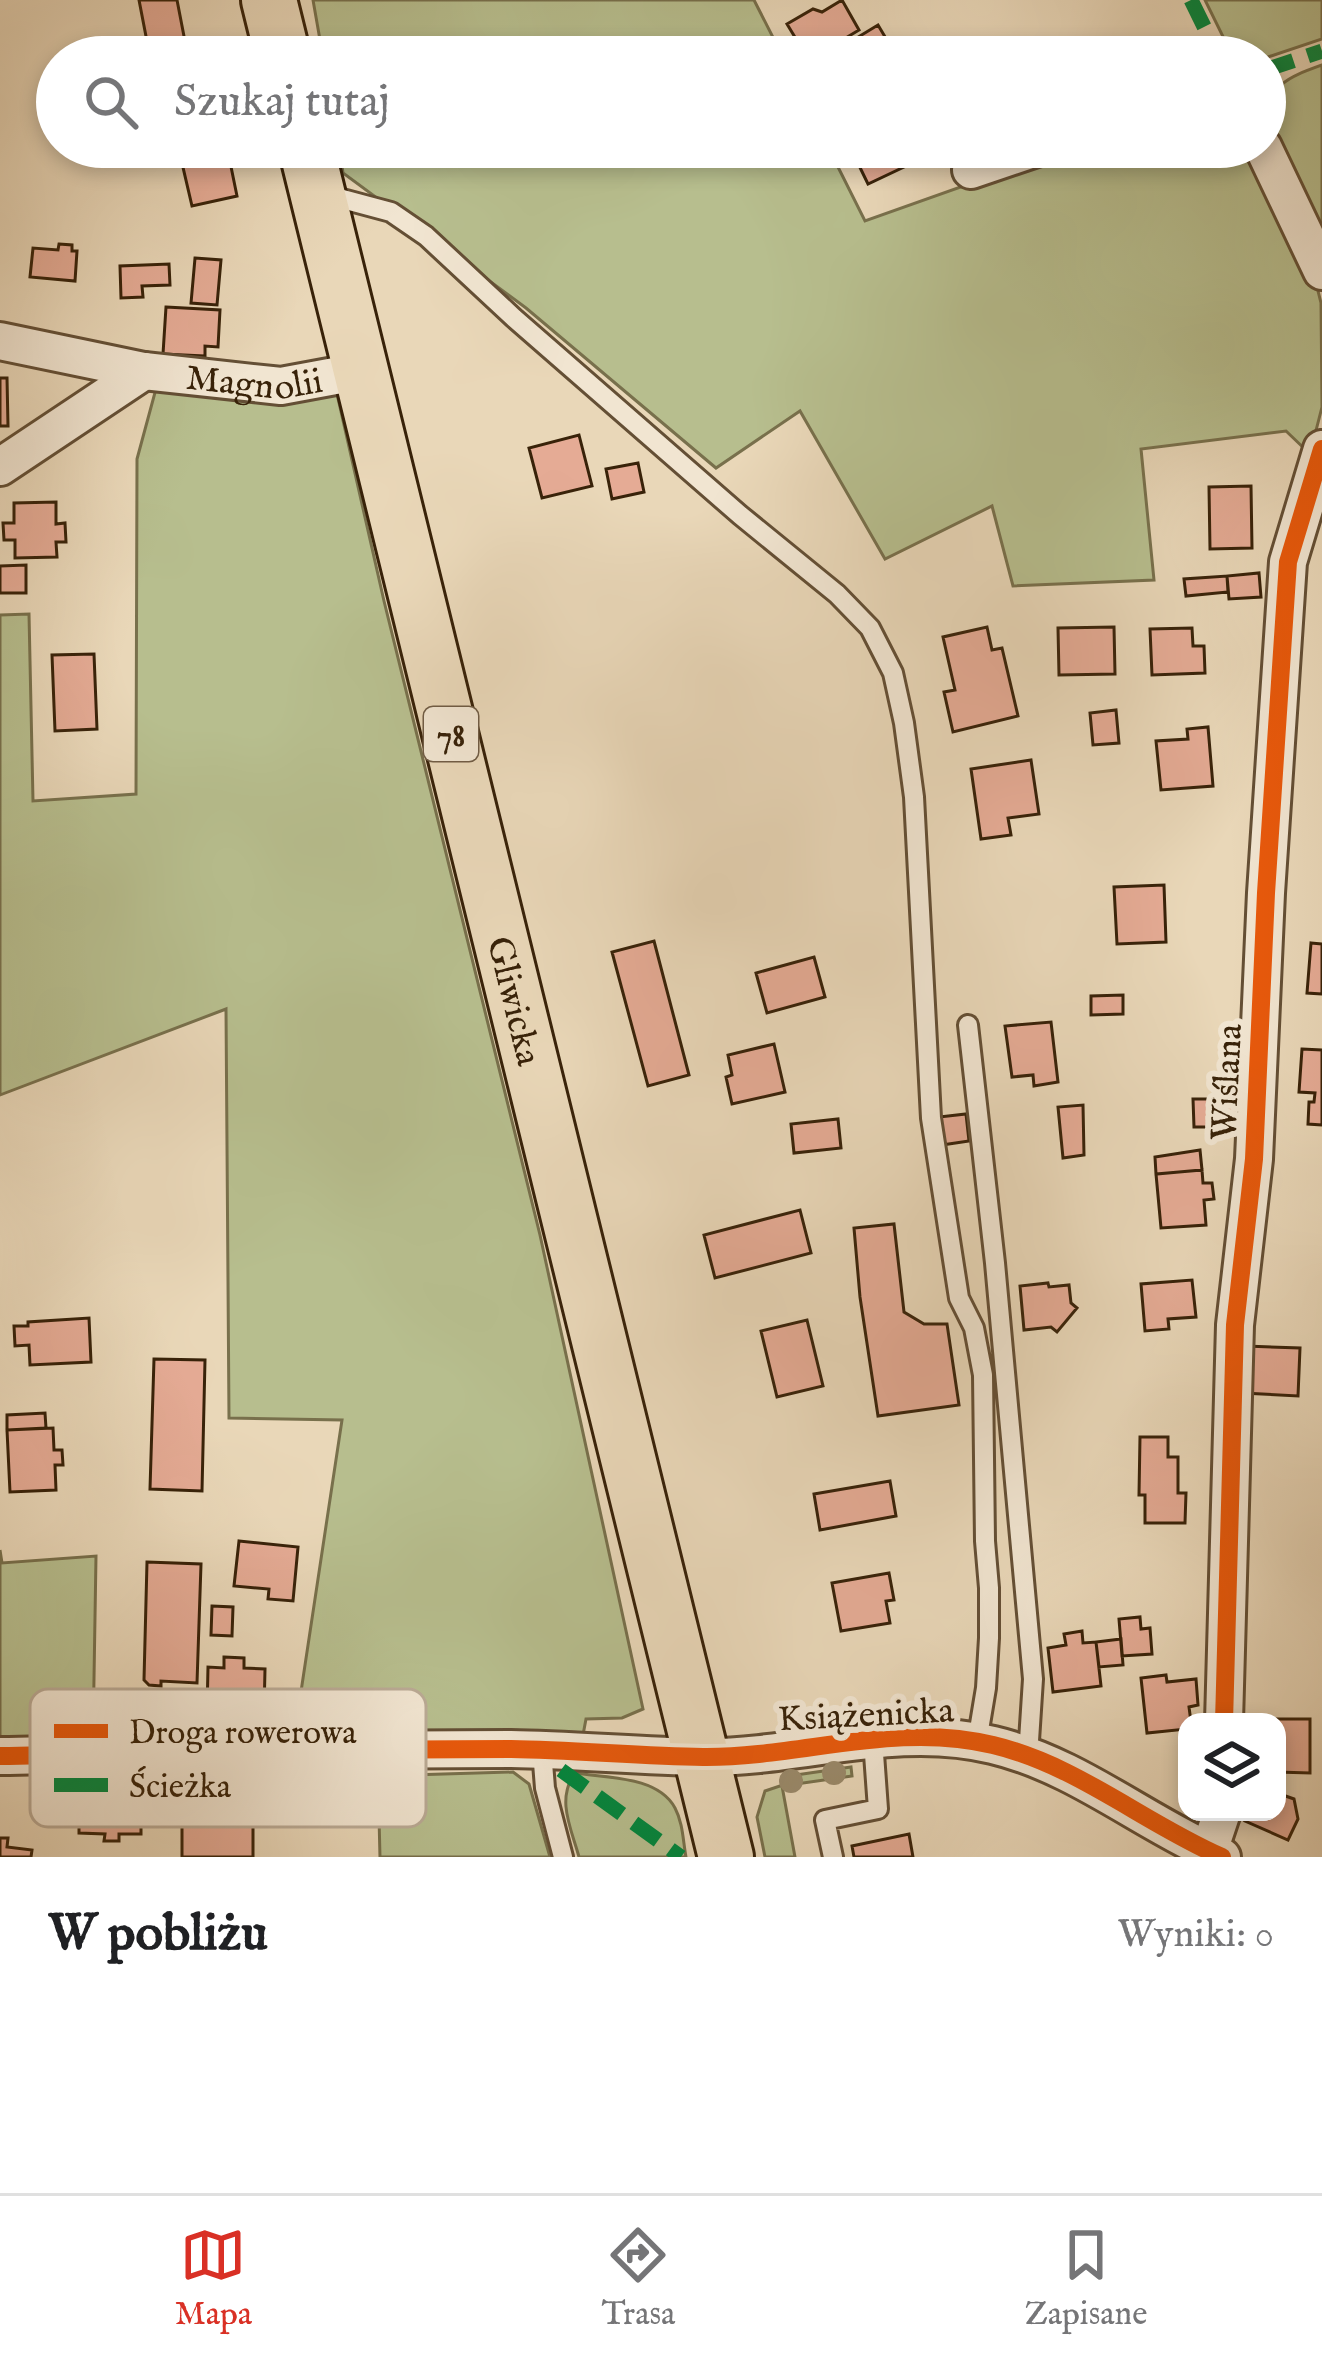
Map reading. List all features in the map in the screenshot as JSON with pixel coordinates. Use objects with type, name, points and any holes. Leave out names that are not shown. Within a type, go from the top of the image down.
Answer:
[{"type":"main road","points":[[269,0],[278,36]]},
{"type":"main road","name":"Gliwicka","points":[[311,168],[726,1857]]},
{"type":"street","points":[[971,170],[977,168]]},
{"type":"street","points":[[1273,168],[1322,271]]},
{"type":"street","name":"Magnolii","points":[[0,341],[144,371],[280,386],[362,371]]},
{"type":"street","name":"Magnolii","points":[[0,467],[144,371]]},
{"type":"street","name":"Wiślana","points":[[1224,1713],[1234,1324],[1254,1159],[1288,562],[1322,449]]},
{"type":"street","name":"Książenicka","points":[[426,1751],[542,1750],[702,1757],[930,1736],[977,1742],[1028,1756],[1081,1780],[1172,1845],[1216,1854]]},
{"type":"street","name":"Książenicka","points":[[0,1756],[30,1756]]},
{"type":"street","points":[[1216,1854],[1221,1821]]},
{"type":"lane","points":[[319,200],[335,196],[391,212],[425,236],[740,515],[837,594],[871,628],[893,673],[914,797],[931,1118],[959,1298],[974,1328],[983,1376],[989,1638],[977,1742]]},
{"type":"lane","points":[[968,1024],[1033,1679],[1028,1756]]},
{"type":"lane","points":[[833,1857],[825,1820],[878,1809],[873,1740]]},
{"type":"lane","points":[[542,1750],[545,1788],[563,1857]]},
{"type":"green space","points":[[313,0],[754,0],[772,36],[319,36]]},
{"type":"green space","points":[[1205,0],[1322,0],[1322,39],[1286,51],[1286,36],[1223,36]]},
{"type":"green space","points":[[1322,65],[1322,246],[1286,168],[1286,82]]},
{"type":"green space","points":[[342,168],[838,168],[865,221],[1014,168],[1265,168],[1311,263],[1321,303],[1322,407],[1310,454],[1286,431],[1141,449],[1154,580],[1013,586],[992,506],[885,559],[800,411],[716,468],[526,308]]},
{"type":"green space","points":[[157,385],[337,394],[540,1235],[643,1709],[622,1718],[586,1719],[583,1735],[426,1737],[426,1689],[301,1689],[342,1420],[229,1418],[226,1009],[0,1095],[0,615],[29,614],[33,801],[136,794],[137,459]]},
{"type":"green space","points":[[0,1550],[2,1563],[96,1556],[94,1689],[30,1689],[30,1738],[0,1737]]},
{"type":"green space","points":[[851,1767],[852,1776],[782,1786],[795,1857],[765,1857],[757,1817],[765,1791],[783,1785],[782,1777]]},
{"type":"green space","points":[[513,1772],[529,1784],[550,1857],[380,1857],[379,1827],[426,1827],[426,1775]]},
{"type":"green space","points":[[575,1773],[631,1780],[657,1790],[675,1808],[686,1857],[579,1857],[566,1803]]},
{"type":"building","points":[[139,0],[177,0],[184,36],[146,36]]},
{"type":"building","points":[[842,0],[859,30],[849,36],[794,36],[787,24],[813,9],[822,12]]},
{"type":"building","points":[[878,25],[885,36],[860,36]]},
{"type":"building","points":[[183,168],[231,168],[237,196],[192,206]]},
{"type":"building","points":[[860,168],[902,168],[868,184]]},
{"type":"building","points":[[59,244],[72,245],[72,251],[77,251],[75,281],[30,277],[33,248],[58,250]]},
{"type":"building","points":[[195,258],[221,260],[217,305],[191,303]]},
{"type":"building","points":[[169,264],[170,285],[142,286],[143,297],[121,298],[120,266]]},
{"type":"building","points":[[166,307],[220,310],[218,347],[205,346],[205,356],[163,354]]},
{"type":"building","points":[[0,378],[7,378],[8,426],[0,426]]},
{"type":"building","points":[[579,435],[592,486],[542,498],[529,448]]},
{"type":"building","points":[[638,463],[644,492],[612,499],[606,469]]},
{"type":"building","points":[[1251,486],[1252,548],[1210,549],[1209,487]]},
{"type":"building","points":[[56,502],[56,524],[65,523],[66,542],[56,542],[57,557],[15,558],[15,540],[4,540],[3,523],[14,523],[14,503]]},
{"type":"building","points":[[26,565],[26,593],[0,593],[0,566]]},
{"type":"building","points":[[1259,573],[1261,597],[1229,599],[1227,576]]},
{"type":"building","points":[[1227,576],[1228,592],[1186,596],[1184,579]]},
{"type":"building","points":[[987,627],[992,650],[1002,648],[1018,716],[953,732],[944,692],[955,690],[943,637]]},
{"type":"building","points":[[1114,627],[1115,674],[1059,675],[1058,628]]},
{"type":"building","points":[[1192,628],[1193,646],[1204,646],[1205,673],[1152,675],[1150,629]]},
{"type":"building","points":[[94,654],[97,729],[55,731],[52,655]]},
{"type":"building","points":[[1116,710],[1119,743],[1093,745],[1090,713]]},
{"type":"building","points":[[1208,727],[1213,786],[1161,790],[1156,741],[1188,739],[1187,729]]},
{"type":"building","points":[[1031,760],[1039,814],[1008,818],[1011,835],[981,839],[971,769]]},
{"type":"building","points":[[1164,885],[1166,942],[1117,944],[1114,887]]},
{"type":"building","points":[[654,941],[689,1075],[648,1086],[612,952]]},
{"type":"building","points":[[1311,943],[1322,944],[1322,994],[1307,993]]},
{"type":"building","points":[[814,957],[825,997],[767,1013],[756,973]]},
{"type":"building","points":[[1123,995],[1123,1014],[1091,1015],[1091,996]]},
{"type":"building","points":[[1051,1022],[1058,1082],[1034,1086],[1033,1075],[1012,1077],[1005,1026]]},
{"type":"building","points":[[774,1044],[785,1092],[732,1104],[726,1077],[732,1075],[728,1055]]},
{"type":"building","points":[[1302,1049],[1322,1050],[1322,1125],[1308,1124],[1309,1102],[1314,1102],[1315,1093],[1299,1092]]},
{"type":"building","points":[[1228,1093],[1247,1093],[1248,1127],[1194,1127],[1193,1099],[1228,1099]]},
{"type":"building","points":[[1083,1105],[1084,1155],[1063,1158],[1058,1107]]},
{"type":"building","points":[[966,1114],[969,1141],[942,1145],[939,1117]]},
{"type":"building","points":[[838,1119],[841,1148],[794,1153],[791,1124]]},
{"type":"building","points":[[1200,1150],[1202,1170],[1156,1174],[1155,1157]]},
{"type":"building","points":[[1202,1170],[1203,1183],[1212,1183],[1214,1199],[1204,1200],[1206,1225],[1161,1228],[1156,1174]]},
{"type":"building","points":[[800,1210],[811,1253],[715,1278],[704,1235]]},
{"type":"building","points":[[894,1224],[904,1312],[924,1324],[947,1324],[959,1405],[878,1416],[854,1228]]},
{"type":"building","points":[[1192,1280],[1196,1317],[1168,1319],[1169,1329],[1145,1331],[1141,1284]]},
{"type":"building","points":[[1048,1283],[1049,1287],[1069,1285],[1071,1303],[1077,1308],[1057,1332],[1051,1327],[1024,1330],[1020,1286]]},
{"type":"building","points":[[89,1318],[91,1362],[30,1365],[29,1345],[15,1346],[14,1326]]},
{"type":"building","points":[[807,1320],[823,1386],[777,1397],[761,1331]]},
{"type":"building","points":[[1245,1346],[1300,1348],[1298,1396],[1243,1393]]},
{"type":"building","points":[[154,1359],[205,1360],[202,1491],[150,1489]]},
{"type":"building","points":[[45,1413],[46,1428],[7,1430],[7,1415]]},
{"type":"building","points":[[53,1428],[54,1450],[62,1450],[63,1465],[55,1465],[56,1490],[10,1492],[7,1430]]},
{"type":"building","points":[[1140,1437],[1168,1437],[1168,1457],[1178,1457],[1178,1493],[1186,1493],[1185,1523],[1145,1523],[1145,1495],[1139,1495]]},
{"type":"building","points":[[890,1481],[896,1516],[820,1530],[814,1494]]},
{"type":"building","points":[[239,1541],[298,1547],[293,1601],[268,1599],[269,1589],[234,1586]]},
{"type":"building","points":[[147,1562],[201,1564],[197,1683],[161,1681],[161,1686],[144,1680]]},
{"type":"building","points":[[889,1573],[894,1600],[886,1601],[890,1623],[841,1631],[832,1583]]},
{"type":"building","points":[[212,1606],[233,1607],[232,1636],[211,1635]]},
{"type":"building","points":[[1140,1617],[1141,1629],[1150,1628],[1152,1654],[1122,1656],[1119,1619]]},
{"type":"building","points":[[1082,1631],[1083,1643],[1096,1642],[1101,1686],[1053,1692],[1048,1648],[1066,1645],[1064,1634]]},
{"type":"building","points":[[1121,1639],[1123,1665],[1099,1667],[1096,1642]]},
{"type":"building","points":[[224,1657],[244,1658],[244,1668],[265,1669],[265,1689],[208,1689],[208,1667],[224,1668]]},
{"type":"building","points":[[1141,1678],[1196,1679],[1198,1705],[1189,1707],[1190,1713],[1178,1713],[1178,1730],[1147,1733]]},
{"type":"building","points":[[1286,1719],[1310,1719],[1310,1773],[1286,1772]]},
{"type":"building","points":[[1286,1796],[1294,1799],[1298,1819],[1288,1840],[1245,1821],[1286,1821]]},
{"type":"building","points":[[79,1827],[141,1827],[141,1834],[119,1834],[119,1841],[104,1841],[105,1834],[79,1833]]},
{"type":"building","points":[[182,1827],[253,1827],[253,1857],[182,1857]]},
{"type":"building","points":[[909,1834],[913,1857],[854,1857],[852,1846]]},
{"type":"building","points":[[0,1838],[8,1838],[7,1847],[32,1850],[31,1857],[0,1857]]},
{"type":"marked path","points":[[1191,0],[1209,36]]},
{"type":"marked path","points":[[1286,63],[1322,51]]},
{"type":"marked path","points":[[561,1770],[681,1857]]},
{"type":"cycle path","points":[[1224,1713],[1235,1325],[1254,1159],[1288,562],[1322,449]]},
{"type":"cycle path","points":[[426,1749],[703,1757],[884,1739],[956,1739],[993,1745],[1053,1766],[1222,1857]]},
{"type":"cycle path","points":[[0,1756],[30,1755]]}]
